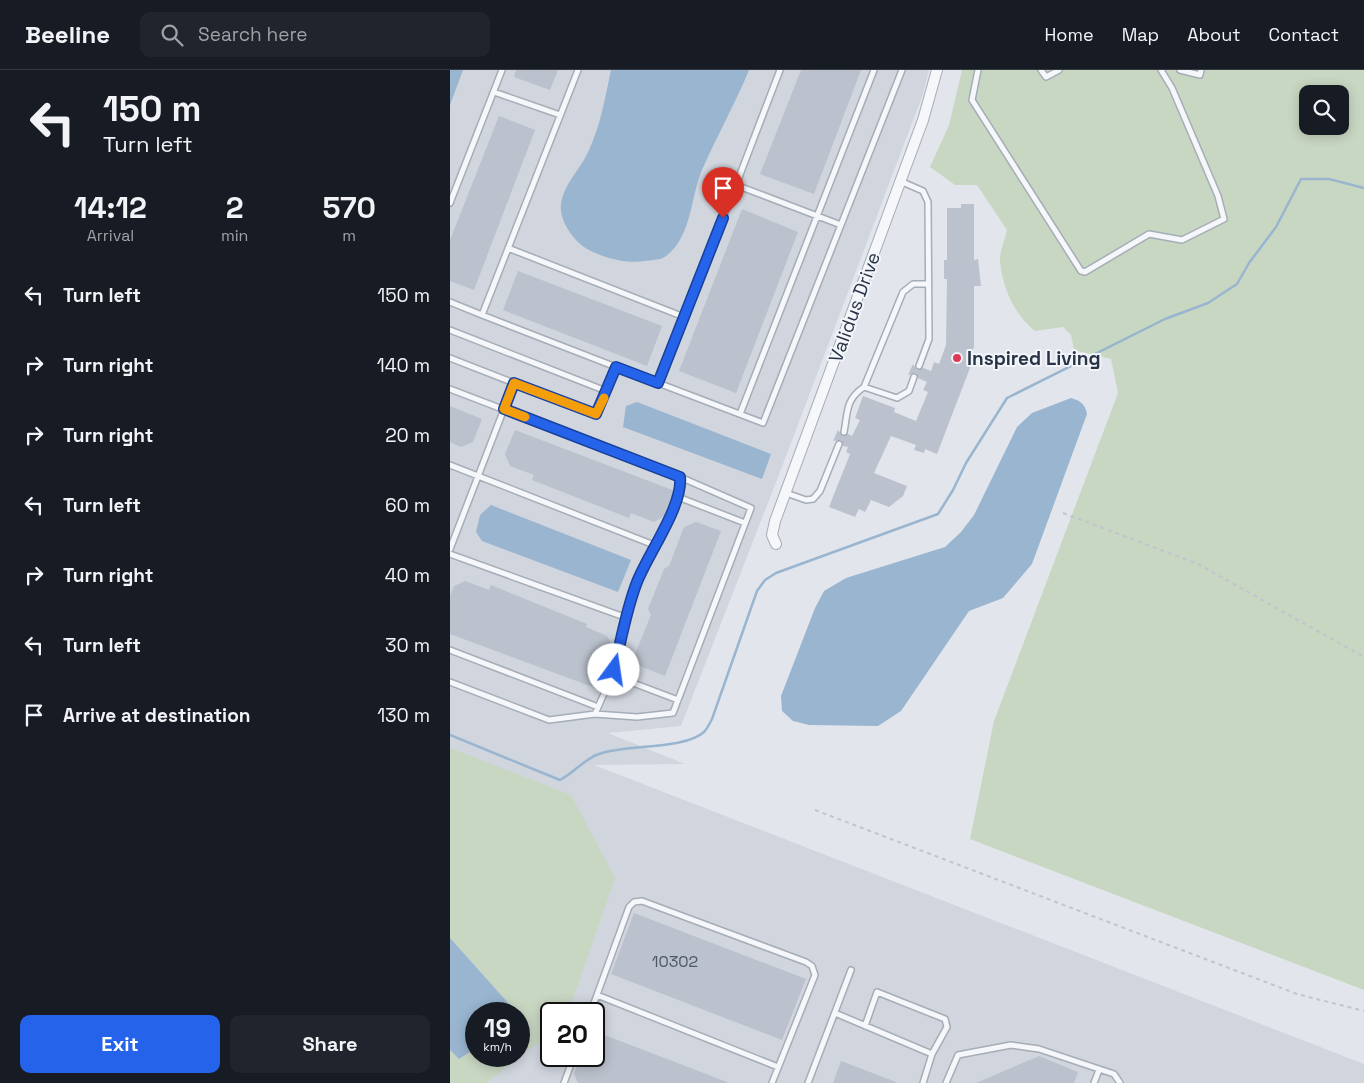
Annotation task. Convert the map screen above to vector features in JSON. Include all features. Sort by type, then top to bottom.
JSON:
[{"type":"street","name":"Validus Drive","points":[[776,544],[772,535],[773,528],[931,96],[937,70]]},
{"type":"lane","points":[[450,203],[502,70]]},
{"type":"lane","points":[[482,315],[578,70]]},
{"type":"lane","points":[[658,383],[780,70]]},
{"type":"lane","points":[[740,414],[874,70]]},
{"type":"lane","points":[[450,302],[764,423],[902,70]]},
{"type":"lane","points":[[978,70],[972,100],[1081,271],[1085,272],[1149,234],[1182,240],[1224,219],[1218,196],[1172,88],[1161,70]]},
{"type":"lane","points":[[1041,70],[1046,77],[1059,70]]},
{"type":"lane","points":[[1180,70],[1200,75],[1201,70]]},
{"type":"lane","points":[[494,92],[560,115]]},
{"type":"lane","points":[[900,181],[919,189],[926,197],[929,339],[919,366]]},
{"type":"lane","points":[[736,185],[841,224]]},
{"type":"lane","points":[[508,248],[684,317]]},
{"type":"lane","points":[[844,432],[849,403],[854,394],[864,387],[903,292],[913,284],[928,284]]},
{"type":"lane","points":[[450,330],[606,391]]},
{"type":"lane","points":[[450,358],[596,414],[616,367]]},
{"type":"lane","points":[[864,387],[897,398],[909,391],[914,377]]},
{"type":"lane","points":[[450,549],[514,383]]},
{"type":"lane","points":[[450,389],[680,477],[751,508],[673,713],[638,717],[595,714],[549,720],[450,682]]},
{"type":"lane","points":[[785,493],[806,500],[813,499],[820,491],[839,444]]},
{"type":"lane","points":[[450,465],[654,545]]},
{"type":"lane","points":[[595,714],[612,675],[637,582],[678,497],[681,488],[680,477]]},
{"type":"lane","points":[[678,497],[745,523]]},
{"type":"lane","points":[[450,554],[626,618]]},
{"type":"lane","points":[[450,650],[598,707]]},
{"type":"lane","points":[[612,675],[678,700]]},
{"type":"lane","points":[[594,1002],[629,907],[634,902],[642,901],[806,962],[812,966],[815,975],[772,1083]]},
{"type":"lane","points":[[808,1083],[851,970]]},
{"type":"lane","points":[[865,1026],[877,992],[945,1019],[947,1027],[932,1054],[922,1083]]},
{"type":"lane","points":[[596,995],[778,1067]]},
{"type":"lane","points":[[835,1013],[932,1054]]},
{"type":"lane","points":[[946,1083],[958,1055],[1011,1046],[1039,1049],[1114,1074],[1120,1083]]},
{"type":"lane","points":[[564,1083],[570,1067]]},
{"type":"lane","points":[[1094,1083],[1099,1070]]},
{"type":"path","points":[[1063,513],[1198,564],[1364,657]]},
{"type":"path","points":[[815,810],[1298,994],[1364,1011]]},
{"type":"shaded area","points":[[450,70],[929,70],[923,94],[780,472],[681,726],[608,733],[685,764],[594,765],[1364,1064],[1364,1083],[450,1083]]},
{"type":"green space","points":[[962,70],[1364,70],[1364,990],[970,839],[994,721],[1118,393],[1111,359],[1074,350],[1071,335],[1063,327],[1035,331],[1021,317],[1007,291],[1000,262],[1001,250],[1007,230],[977,185],[955,185],[930,167],[949,125]]},
{"type":"green space","points":[[450,748],[571,795],[615,878],[573,999],[571,1002],[540,1002],[540,1041],[530,1049],[530,1002],[508,1002],[450,938]]},
{"type":"green space","points":[[450,1050],[459,1059],[465,1055],[465,1067],[506,1067],[486,1083],[450,1083]]},
{"type":"water","points":[[450,70],[463,70],[450,105]]},
{"type":"water","points":[[611,70],[749,70],[702,170],[689,218],[680,241],[673,250],[661,259],[630,262],[616,260],[595,253],[578,242],[562,217],[561,204],[563,196],[586,157],[597,130]]},
{"type":"water","points":[[1071,398],[1082,403],[1087,414],[1032,564],[1003,598],[969,611],[901,711],[878,726],[809,725],[793,721],[782,711],[781,696],[815,608],[824,591],[846,578],[945,547],[961,532],[974,515],[1017,427],[1032,413]]},
{"type":"water","points":[[637,402],[771,454],[762,479],[623,427],[626,406]]},
{"type":"water","points":[[491,505],[631,560],[618,592],[482,541],[476,532],[480,515]]},
{"type":"water","points":[[450,938],[507,1002],[465,1002],[465,1055],[459,1059],[450,1050]]},
{"type":"building","points":[[516,70],[558,70],[550,90],[514,77]]},
{"type":"building","points":[[801,70],[861,70],[814,194],[760,174]]},
{"type":"building","points":[[499,116],[535,130],[474,290],[450,281],[450,240]]},
{"type":"building","name":"Inspired Living","points":[[961,204],[974,204],[974,260],[978,259],[981,286],[974,286],[974,347],[971,353],[975,355],[937,454],[925,449],[924,453],[914,450],[916,445],[891,436],[874,473],[907,486],[903,496],[889,507],[871,500],[865,512],[859,509],[855,517],[829,507],[850,454],[846,452],[848,447],[843,446],[841,440],[833,441],[838,430],[843,436],[848,434],[852,436],[860,420],[855,418],[863,396],[895,408],[894,412],[916,421],[928,392],[923,390],[927,382],[918,378],[916,373],[908,375],[913,364],[917,370],[923,368],[931,371],[934,362],[939,364],[946,345],[947,279],[944,279],[944,260],[947,260],[947,208],[961,208]]},
{"type":"building","points":[[742,209],[798,232],[736,393],[679,371]]},
{"type":"building","points":[[518,271],[662,326],[647,366],[503,310]]},
{"type":"building","points":[[450,406],[482,419],[473,442],[461,447],[450,442]]},
{"type":"building","points":[[515,430],[675,491],[665,516],[654,522],[631,513],[629,518],[532,480],[534,475],[510,466],[505,454]]},
{"type":"building","points":[[696,522],[721,531],[665,676],[640,666],[635,654],[651,615],[648,609],[664,569],[669,566],[684,527]]},
{"type":"building","points":[[465,581],[489,590],[491,585],[587,624],[586,627],[607,636],[614,647],[598,689],[450,634],[450,596],[454,586]]},
{"type":"building","points":[[634,913],[806,979],[782,1040],[611,974]]},
{"type":"building","points":[[605,1035],[727,1083],[578,1083],[574,1074],[577,1067],[605,1067]]},
{"type":"building","points":[[1039,1056],[1078,1072],[1074,1083],[976,1083]]},
{"type":"building","points":[[841,1061],[896,1082],[896,1083],[833,1083]]},
{"type":"waterway","points":[[450,735],[560,780],[599,754],[683,742],[695,738],[704,732],[712,719],[757,591],[765,580],[776,573],[938,514],[953,490],[966,463],[1007,398],[1165,319],[1208,303],[1237,284],[1249,263],[1276,227],[1301,179],[1329,179],[1364,188]]},
{"type":"slow traffic","points":[[525,417],[504,409],[514,383],[596,414],[604,398]]},
{"type":"place","name":"Inspired Living","points":[[957,358]]},
{"type":"route","points":[[614,670],[626,618],[637,582],[656,541],[673,511],[681,488],[680,477],[504,409],[514,383],[596,414],[616,367],[658,383],[723,218]]}]
